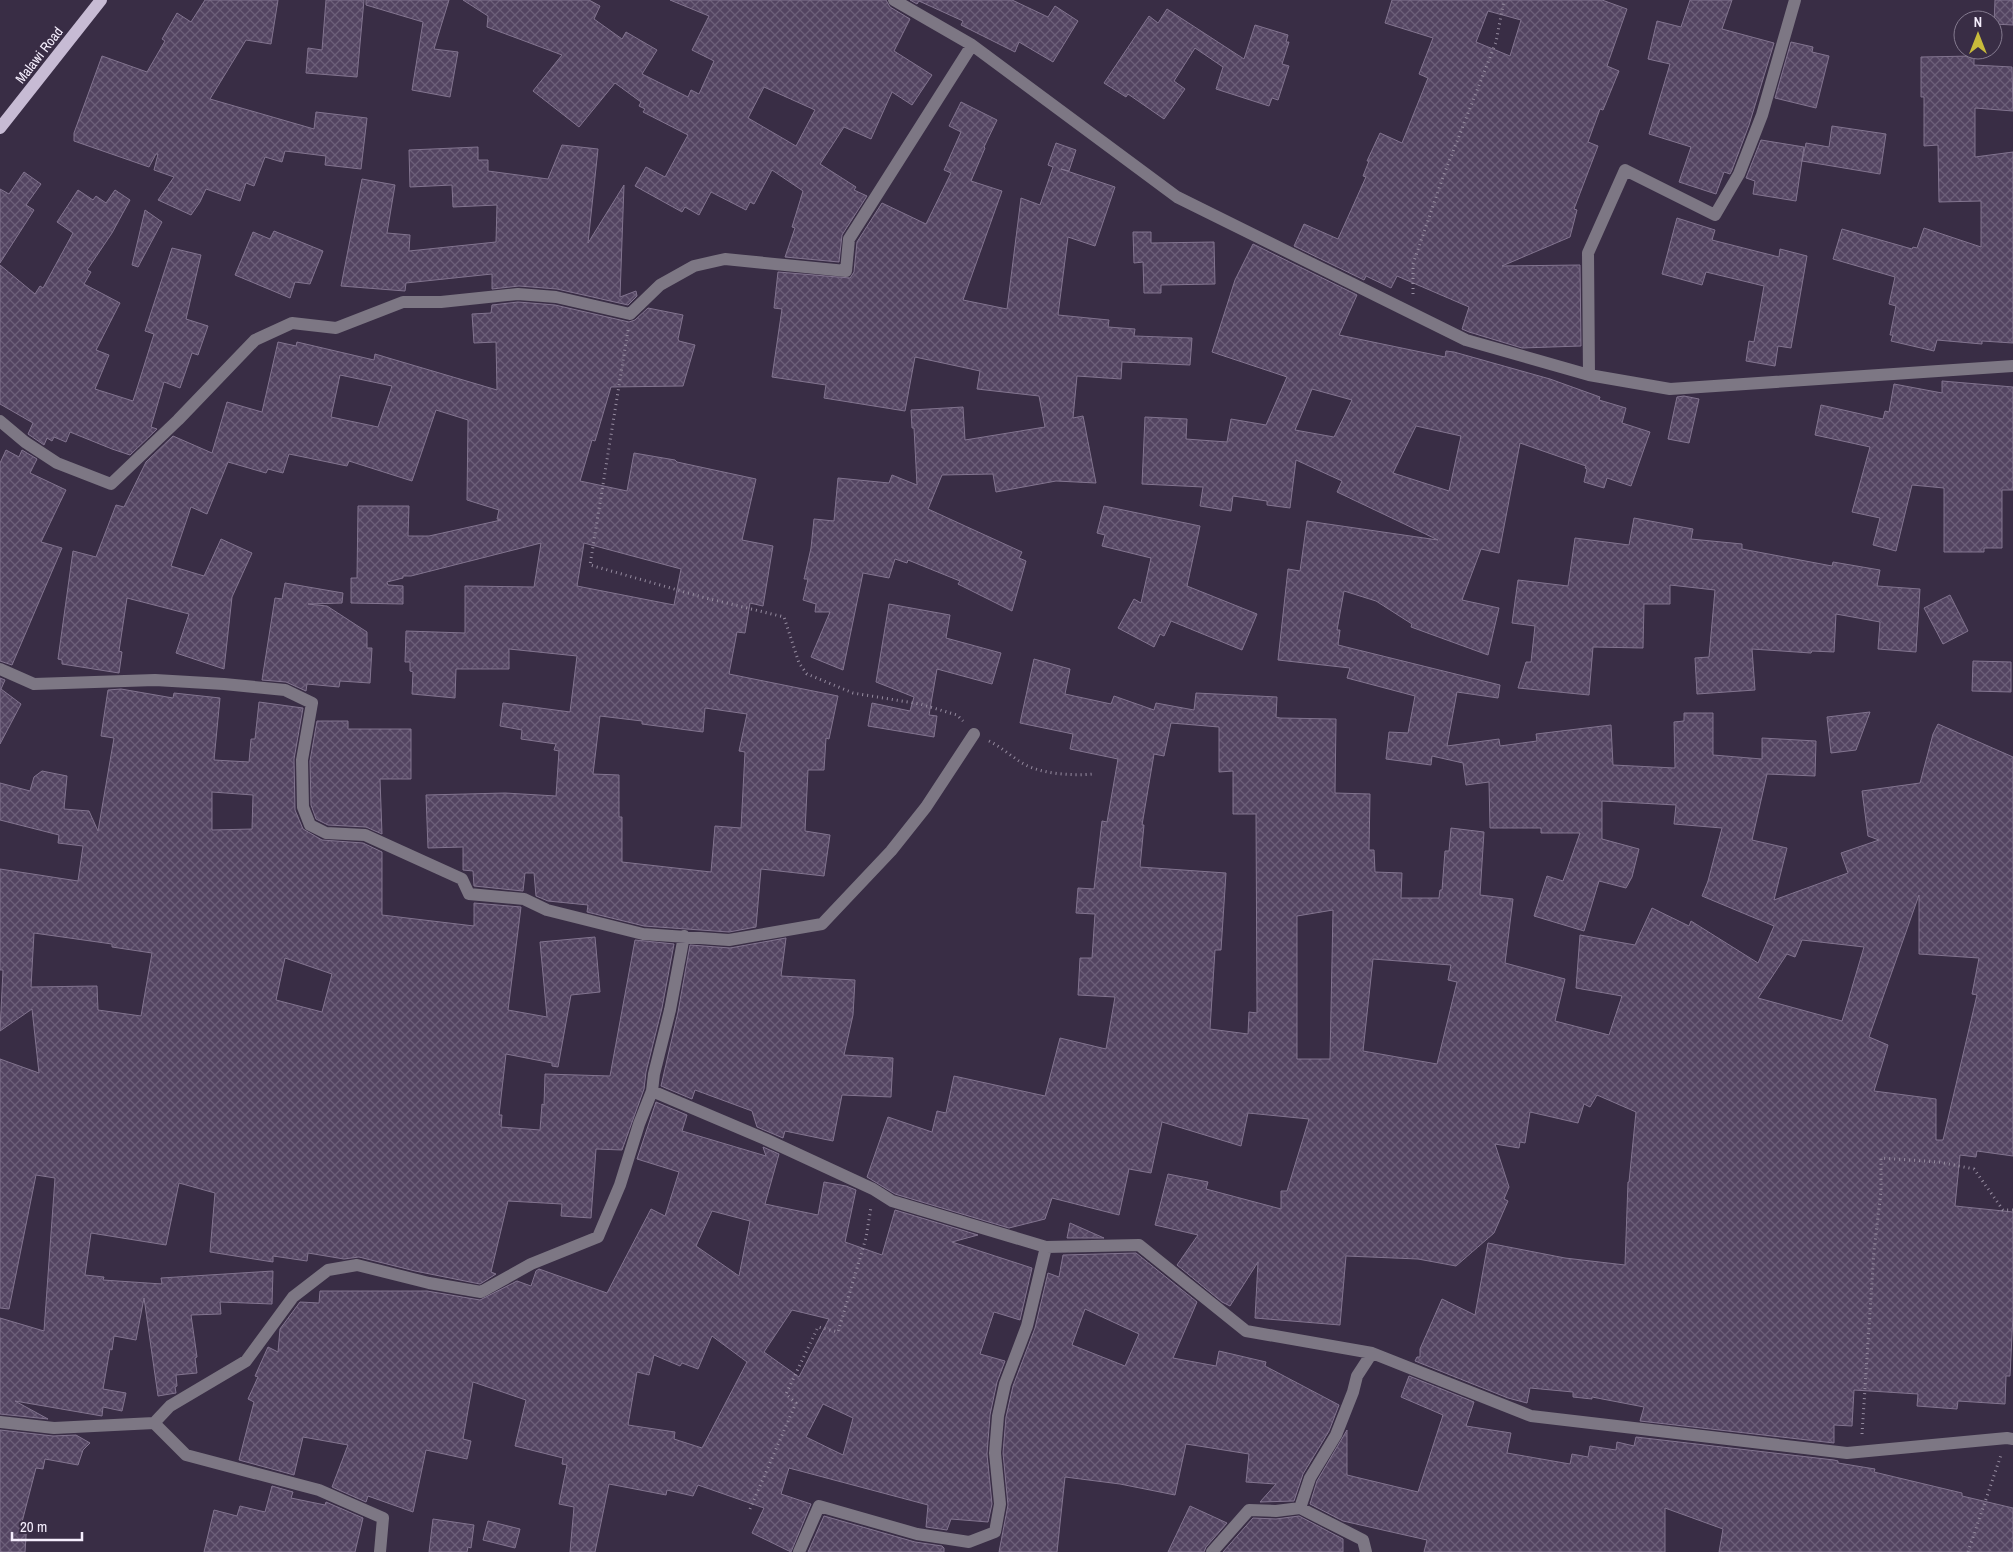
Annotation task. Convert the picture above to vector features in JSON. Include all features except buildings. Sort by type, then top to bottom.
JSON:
[{"type":"main road","name":"Malawi Road","points":[[0,128],[101,0]]},
{"type":"street","points":[[894,0],[972,45],[1177,197],[1466,340],[1589,375],[1670,388],[2013,366]]},
{"type":"street","points":[[1589,375],[1588,253],[1625,170],[1716,215],[1739,174],[1762,115],[1795,0]]},
{"type":"street","points":[[0,421],[25,442],[57,463],[111,484],[178,420],[256,340],[292,322],[336,328],[403,302],[441,302],[518,294],[556,297],[630,314],[660,285],[694,266],[725,259],[846,271],[849,239],[972,45]]},
{"type":"street","points":[[0,669],[34,684],[155,680],[285,690],[312,702],[302,760],[303,807],[310,825],[326,833],[365,835],[462,879],[469,894],[524,899],[548,910],[643,934],[729,940],[822,924],[891,852],[926,807],[974,734]]},
{"type":"street","points":[[0,1422],[54,1428],[154,1423],[170,1406],[246,1361],[293,1297],[328,1270],[357,1265],[481,1292],[530,1264],[598,1237],[620,1185],[639,1124],[652,1091],[684,936]]},
{"type":"street","points":[[652,1091],[765,1139],[873,1189],[892,1201],[1046,1247],[1139,1244],[1246,1331],[1372,1353],[1531,1416],[1847,1453],[2010,1439]]},
{"type":"street","points":[[799,1552],[819,1506],[917,1534],[969,1542],[995,1532],[1000,1504],[995,1453],[998,1416],[1005,1384],[1026,1326],[1046,1247]]},
{"type":"street","points":[[1300,1508],[1310,1478],[1336,1435],[1353,1392],[1357,1376],[1372,1353]]},
{"type":"street","points":[[154,1423],[186,1455],[319,1490],[383,1518],[380,1552]]},
{"type":"street","points":[[1212,1552],[1249,1510],[1276,1511],[1300,1508],[1363,1540],[1366,1552]]},
{"type":"path","points":[[1415,314],[1413,296],[1414,264],[1443,177],[1496,42],[1504,0]]},
{"type":"path","points":[[630,314],[590,565],[702,597],[784,616],[799,663],[807,674],[853,693],[920,704],[957,715],[974,734],[1000,747],[1024,764],[1054,773],[1093,774]]},
{"type":"path","points":[[1860,1453],[1874,1251],[1881,1191],[1881,1158],[1940,1162],[1974,1169],[2003,1210],[2013,1210]]},
{"type":"path","points":[[750,1509],[796,1404],[786,1394],[801,1360],[818,1328],[838,1332],[866,1238],[873,1189]]},
{"type":"path","points":[[1968,1552],[2010,1439]]}]
